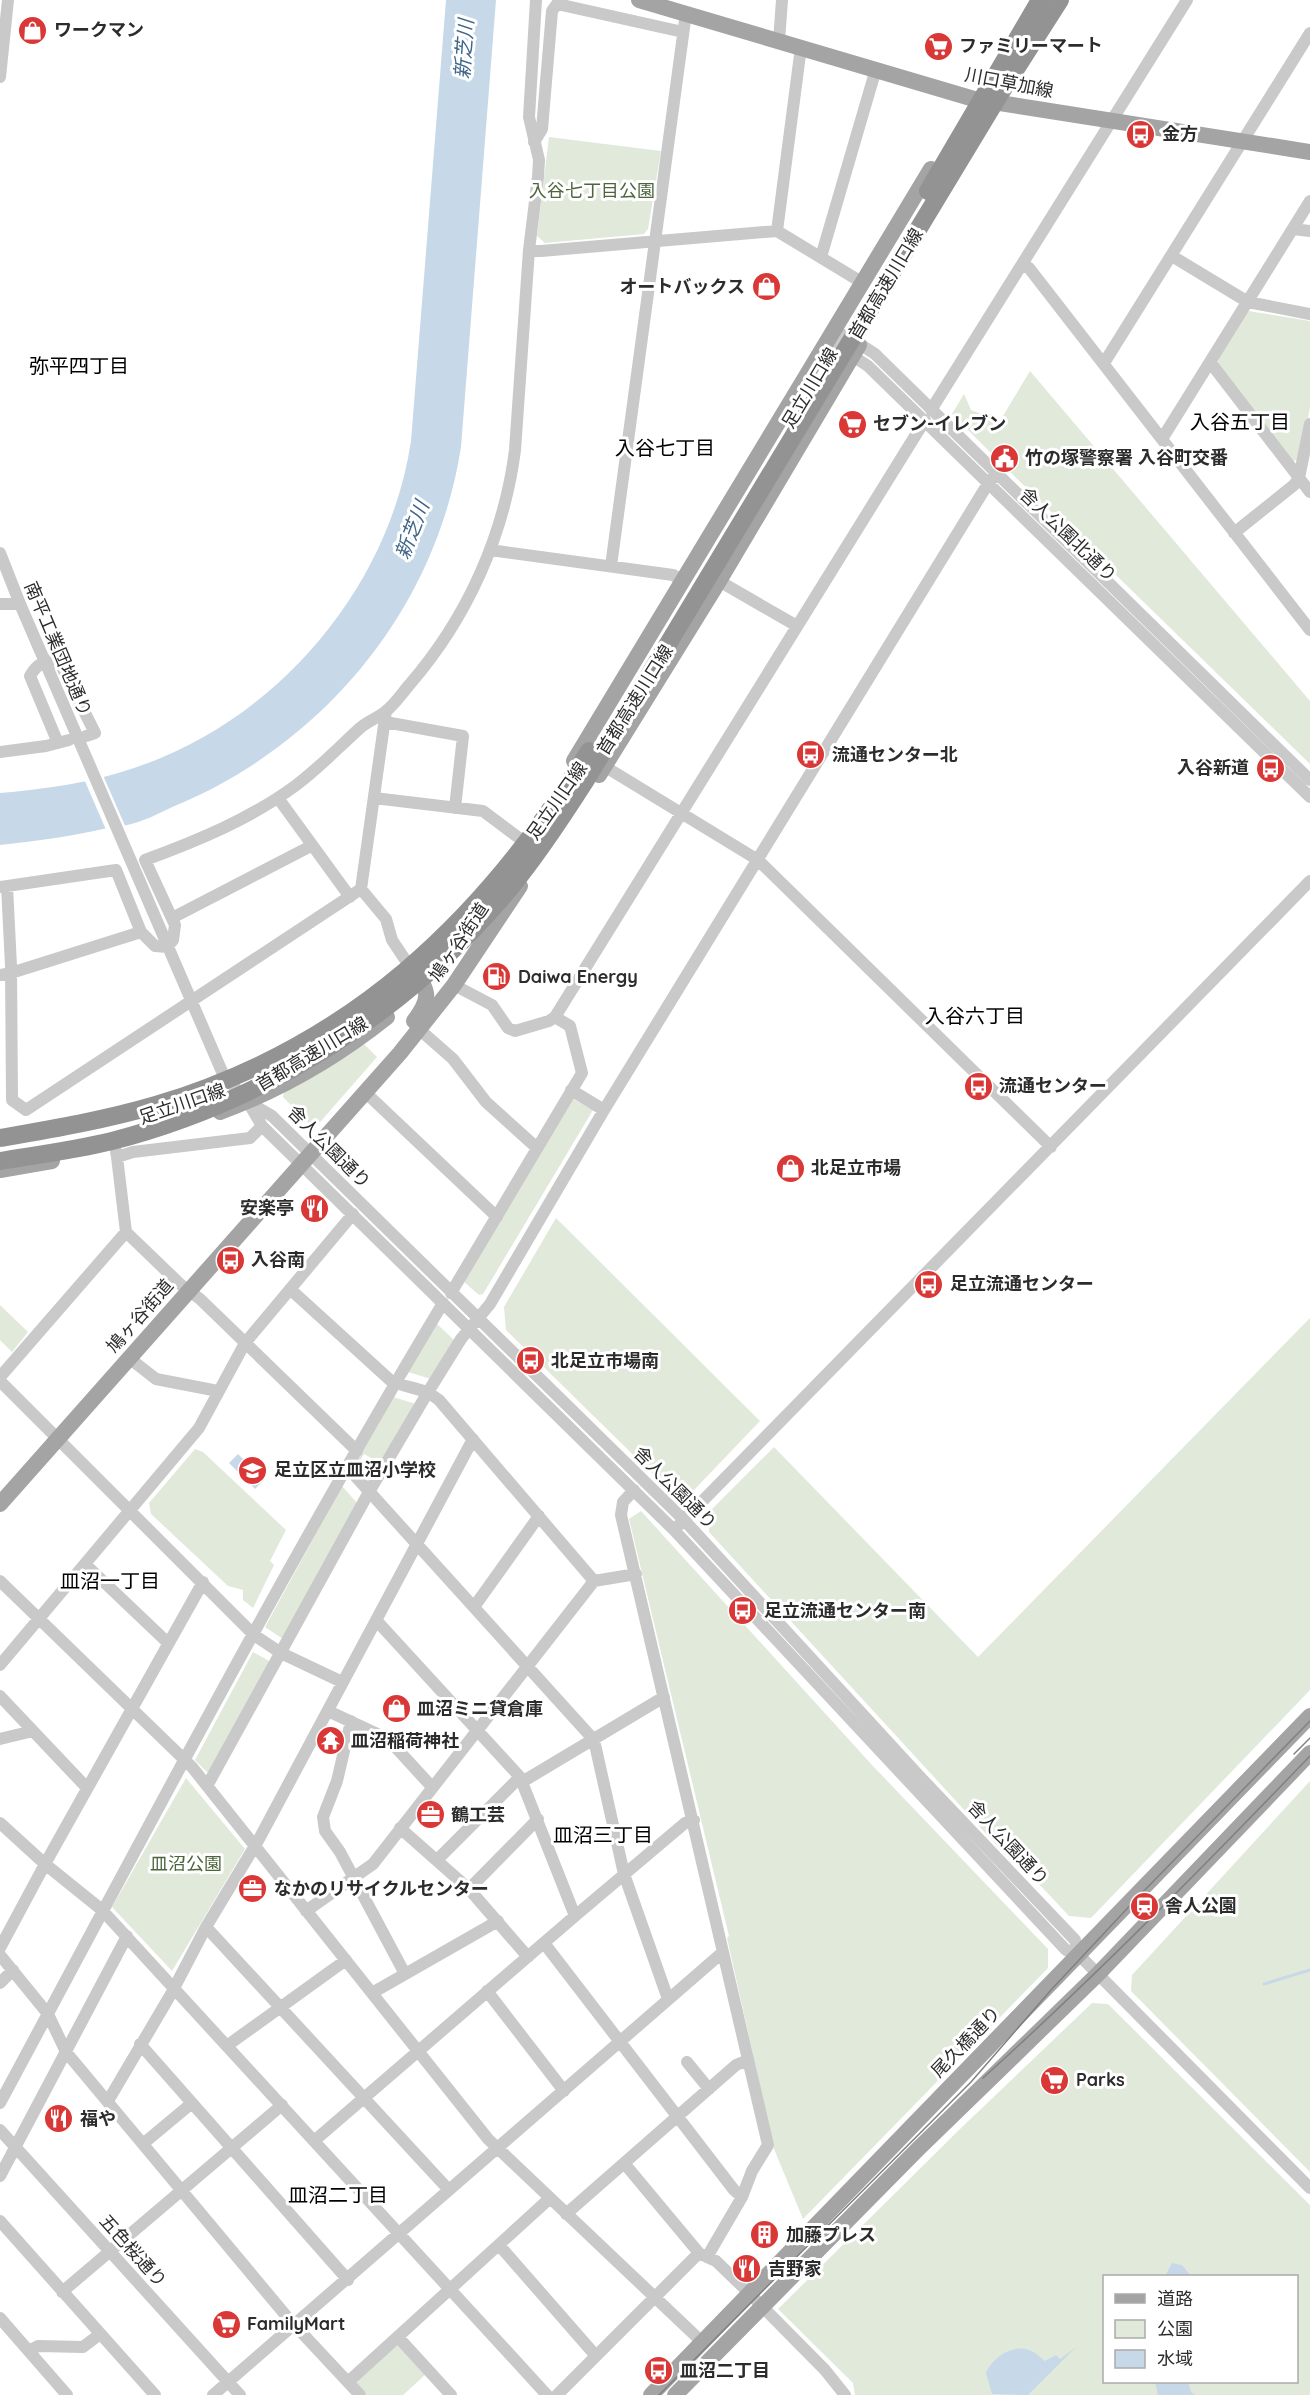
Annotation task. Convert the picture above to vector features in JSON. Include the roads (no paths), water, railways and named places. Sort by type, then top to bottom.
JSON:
[{"type":"highway","name":"首都高速川口線","points":[[0,1138],[156,1105],[260,1065],[325,1031],[370,1001],[415,964],[464,917],[498,879],[573,777],[692,586],[1040,0]]},
{"type":"highway","name":"首都高速川口線","points":[[0,1161],[111,1141],[152,1129],[254,1090],[332,1046],[377,1015],[425,976],[466,936],[510,887],[546,841],[584,783],[998,97],[1060,0]]},
{"type":"main road","name":"川口草加線","points":[[639,0],[974,99],[1310,152]]},
{"type":"main road","name":"足立川口線","points":[[0,1129],[42,1123],[144,1101],[223,1074],[263,1057],[320,1025],[363,996],[406,961],[486,881],[580,752],[1032,0]]},
{"type":"main road","name":"足立川口線","points":[[0,1170],[116,1152],[248,1102],[286,1083],[333,1055],[384,1019],[424,985],[497,912],[520,886],[604,766],[719,581],[1003,103],[1067,0]]},
{"type":"main road","name":"鳩ヶ谷街道","points":[[0,1504],[420,1030],[454,985],[520,886]]},
{"type":"main road","name":"鳩ヶ谷街道","points":[[306,1159],[424,1008],[428,995],[424,985],[406,961]]},
{"type":"main road","name":"尾久橋通り","points":[[651,2395],[1310,1716]]},
{"type":"main road","points":[[675,2395],[918,2149],[1098,1974],[1310,1753]]},
{"type":"street","points":[[0,77],[8,0]]},
{"type":"street","points":[[455,808],[463,736],[386,717],[369,720],[330,757],[278,798],[220,830],[145,860],[175,925],[173,940],[167,946],[155,946],[141,932],[116,870],[4,886],[5,1060],[12,1100],[26,1110],[361,889],[386,717],[446,637],[477,581],[498,526],[512,469],[529,250],[539,160],[529,117],[536,0]]},
{"type":"street","points":[[779,40],[782,0]]},
{"type":"street","points":[[454,985],[492,1005],[508,1028],[515,1032],[555,1017],[1186,0]]},
{"type":"street","points":[[534,142],[542,129],[552,10],[557,4],[683,32]]},
{"type":"street","points":[[611,566],[686,13]]},
{"type":"street","points":[[1104,363],[1310,33]]},
{"type":"street","points":[[777,231],[801,47]]},
{"type":"street","points":[[821,257],[876,69]]},
{"type":"street","points":[[1162,439],[1310,201]]},
{"type":"street","points":[[1293,229],[1310,231]]},
{"type":"street","points":[[529,250],[542,251],[777,231],[863,283]]},
{"type":"street","points":[[1172,256],[1248,302],[1310,314]]},
{"type":"street","points":[[1023,264],[1029,268],[1104,363],[1310,630]]},
{"type":"street","name":"舎人公園北通り","points":[[832,335],[839,347],[856,349],[868,366],[928,415],[1310,780]]},
{"type":"street","points":[[1210,362],[1310,492]]},
{"type":"street","points":[[1234,533],[1294,485],[1299,478],[1310,424]]},
{"type":"street","points":[[207,1786],[369,1492],[428,1392],[461,1339],[474,1325],[993,478]]},
{"type":"street","name":"舎人公園北通り","points":[[993,478],[1310,797]]},
{"type":"street","points":[[490,550],[673,575],[683,581]]},
{"type":"street","name":"南平工業団地通り","points":[[0,553],[44,662],[167,946]]},
{"type":"street","points":[[719,581],[797,626]]},
{"type":"street","points":[[0,604],[20,604]]},
{"type":"street","points":[[0,752],[63,742],[30,676],[37,665],[52,660],[61,665],[90,734]]},
{"type":"street","points":[[580,752],[758,860],[1051,1147]]},
{"type":"street","points":[[278,798],[350,897]]},
{"type":"street","points":[[374,798],[483,811],[519,838]]},
{"type":"street","points":[[172,918],[311,846]]},
{"type":"street","points":[[679,1525],[1310,881]]},
{"type":"street","points":[[361,889],[386,919],[392,940],[406,961]]},
{"type":"street","points":[[5,974],[141,932]]},
{"type":"street","points":[[167,946],[223,1074],[248,1102]]},
{"type":"street","points":[[0,2103],[102,1910],[346,1467],[582,1073],[570,1026],[555,1017]]},
{"type":"street","points":[[420,1030],[453,1059],[486,1102],[537,1148]]},
{"type":"street","points":[[572,1090],[604,1110]]},
{"type":"street","points":[[366,1093],[497,1217]]},
{"type":"street","name":"舎人公園通り","points":[[248,1102],[262,1126],[306,1159],[679,1525],[1066,1950],[1078,1954],[1310,2188]]},
{"type":"street","name":"舎人公園通り","points":[[248,1102],[272,1116],[353,1214],[447,1298]]},
{"type":"street","points":[[262,1126],[250,1138],[134,1152],[116,1152],[126,1232],[188,1291],[200,1299],[357,1451]]},
{"type":"street","points":[[0,1665],[199,1428],[245,1343],[353,1214]]},
{"type":"street","points":[[126,1232],[0,1379],[129,1512],[203,1582],[254,1635],[281,1653],[342,1682]]},
{"type":"street","points":[[290,1289],[396,1383],[428,1392],[439,1400],[594,1581]]},
{"type":"street","name":"舎人公園通り","points":[[474,1325],[634,1490],[679,1525]]},
{"type":"street","points":[[129,1358],[156,1379],[218,1391]]},
{"type":"street","points":[[108,2101],[328,1711],[473,1439]]},
{"type":"street","points":[[346,1467],[594,1740],[624,1874],[668,1999]]},
{"type":"street","points":[[557,2395],[654,2297],[703,2255],[742,2197],[752,2171],[768,2145],[620,1508],[634,1490]]},
{"type":"street","points":[[474,1606],[539,1516]]},
{"type":"street","points":[[85,1564],[167,1642]]},
{"type":"street","points":[[306,1911],[373,1864],[594,1581],[636,1574]]},
{"type":"street","points":[[0,1581],[132,1708],[207,1786],[488,2139],[702,2342]]},
{"type":"street","points":[[0,1948],[167,1642],[203,1582]]},
{"type":"street","points":[[376,1620],[521,1779],[575,1916]]},
{"type":"street","points":[[0,1696],[87,1788]]},
{"type":"street","points":[[437,1860],[521,1779],[594,1740],[664,1697]]},
{"type":"street","points":[[328,1711],[388,1739],[432,1787]]},
{"type":"street","points":[[351,1721],[337,1781],[323,1817],[325,1832],[340,1851],[405,1974]]},
{"type":"street","points":[[0,1739],[33,1731]]},
{"type":"street","points":[[469,1889],[538,1819]]},
{"type":"street","points":[[314,2141],[624,1874],[685,1823],[694,1820]]},
{"type":"street","points":[[0,1823],[45,1864],[102,1910],[127,1936],[547,2395]]},
{"type":"street","points":[[400,1828],[469,1889],[528,1957]]},
{"type":"street","points":[[372,1993],[498,1921]]},
{"type":"street","points":[[206,1927],[448,2189]]},
{"type":"street","points":[[0,2176],[127,1936]]},
{"type":"street","points":[[544,1943],[734,2190],[742,2197]]},
{"type":"street","points":[[213,2395],[723,1952]]},
{"type":"street","points":[[0,1955],[48,2014],[66,2052],[295,2325],[360,2395]]},
{"type":"street","points":[[228,2045],[346,1960]]},
{"type":"street","points":[[0,1983],[13,1970]]},
{"type":"street","points":[[487,1991],[564,2091]]},
{"type":"street","points":[[140,2044],[348,2280]]},
{"type":"street","points":[[566,2214],[736,2064],[748,2060]]},
{"type":"street","points":[[687,2062],[710,2089]]},
{"type":"street","points":[[144,2143],[192,2103]]},
{"type":"street","points":[[63,2292],[282,2105]]},
{"type":"street","name":"五色桜通り","points":[[0,2130],[240,2395]]},
{"type":"street","points":[[624,2163],[703,2255],[716,2261],[750,2294],[825,2370],[845,2395]]},
{"type":"street","points":[[348,2382],[549,2199]]},
{"type":"street","points":[[0,2221],[155,2395]]},
{"type":"street","points":[[499,2245],[596,2356]]},
{"type":"street","points":[[0,2318],[67,2395]]},
{"type":"street","points":[[29,2351],[38,2346],[82,2347],[100,2334]]},
{"type":"street","points":[[398,2337],[451,2395]]},
{"type":"water","name":"新芝川","points":[[446,0],[496,0],[461,447],[448,506],[427,562],[399,614],[366,663],[326,706],[281,745],[231,778],[135,823],[65,837],[0,845],[0,793],[67,785],[134,768],[186,747],[234,718],[278,683],[318,642],[351,597],[378,548],[399,496],[411,441]]},
{"type":"water","points":[[238,1454],[264,1480],[255,1489],[229,1463]]},
{"type":"water","points":[[1172,2263],[1182,2265],[1190,2275],[1166,2275]]},
{"type":"water","points":[[1076,2347],[1028,2395],[992,2394],[986,2373],[993,2362],[1003,2354],[1016,2349],[1029,2350],[1045,2361],[1056,2355],[1060,2359]]},
{"type":"water","points":[[1155,2383],[1188,2383],[1191,2392],[1195,2395],[1158,2395]]},
{"type":"waterway","points":[[1264,1984],[1310,1970]]},
{"type":"tram line","points":[[659,2395],[971,2082],[1051,1990],[1137,1898],[1310,1721]]},
{"type":"tram line","points":[[1294,1754],[1310,1738]]},
{"type":"tram line","points":[[983,2078],[1150,1920],[1310,1756]]},
{"type":"place","name":"ワークマン","points":[[33,30]]},
{"type":"place","name":"ファミリーマート","points":[[938,46]]},
{"type":"place","name":"金方","points":[[1141,134]]},
{"type":"place","name":"オートバックス","points":[[766,287]]},
{"type":"place","name":"セブン-イレブン","points":[[852,424]]},
{"type":"place","name":"竹の塚警察署 入谷町交番","points":[[1004,458]]},
{"type":"place","name":"流通センター北","points":[[811,755]]},
{"type":"place","name":"入谷新道","points":[[1270,768]]},
{"type":"place","name":"Daiwa Energy","points":[[497,977]]},
{"type":"place","name":"流通センター","points":[[978,1086]]},
{"type":"place","name":"北足立市場","points":[[790,1168]]},
{"type":"place","name":"安楽亭","points":[[315,1208]]},
{"type":"place","name":"入谷南","points":[[230,1260]]},
{"type":"place","name":"足立流通センター","points":[[929,1284]]},
{"type":"place","name":"北足立市場南","points":[[530,1361]]},
{"type":"place","name":"足立区立皿沼小学校","points":[[253,1470]]},
{"type":"place","name":"足立流通センター南","points":[[743,1611]]},
{"type":"place","name":"皿沼ミニ貸倉庫","points":[[396,1709]]},
{"type":"place","name":"皿沼稲荷神社","points":[[330,1741]]},
{"type":"place","name":"鶴工芸","points":[[430,1815]]},
{"type":"place","name":"なかのリサイクルセンター","points":[[253,1889]]},
{"type":"place","name":"舎人公園","points":[[1144,1906]]},
{"type":"place","name":"Parks","points":[[1055,2080]]},
{"type":"place","name":"福や","points":[[59,2119]]},
{"type":"place","name":"加藤プレス","points":[[765,2235]]},
{"type":"place","name":"吉野家","points":[[747,2269]]},
{"type":"place","name":"FamilyMart","points":[[226,2324]]},
{"type":"place","name":"皿沼二丁目","points":[[659,2371]]},
{"type":"district","name":"弥平四丁目","points":[[79,366]]},
{"type":"district","name":"入谷五丁目","points":[[1240,422]]},
{"type":"district","name":"入谷七丁目","points":[[665,448]]},
{"type":"district","name":"入谷六丁目","points":[[975,1016]]},
{"type":"district","name":"皿沼一丁目","points":[[110,1581]]},
{"type":"district","name":"皿沼三丁目","points":[[603,1835]]},
{"type":"district","name":"皿沼二丁目","points":[[338,2195]]},
{"type":"park label","name":"入谷七丁目公園","points":[[592,191]]},
{"type":"park label","name":"皿沼公園","points":[[186,1864]]}]
